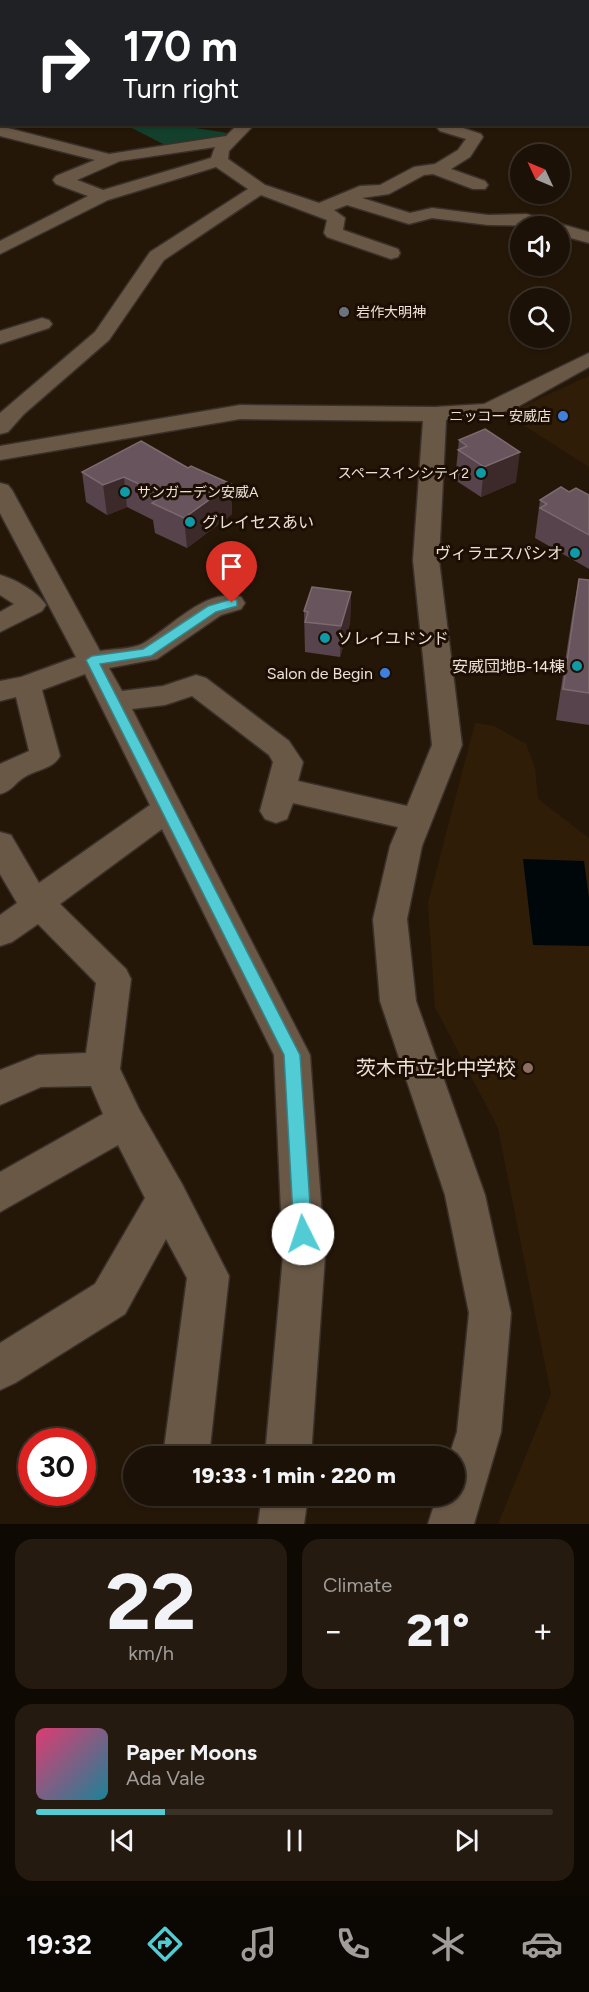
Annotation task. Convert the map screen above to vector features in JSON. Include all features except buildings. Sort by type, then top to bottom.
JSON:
[{"type":"street","points":[[219,161],[221,150],[245,126]]},
{"type":"street","points":[[437,170],[461,157],[472,146],[475,137],[444,126]]},
{"type":"street","points":[[0,131],[110,159]]},
{"type":"street","points":[[102,196],[62,180],[110,159],[229,140]]},
{"type":"street","points":[[0,248],[102,196],[219,161],[259,189],[320,209],[336,218],[333,233],[391,253]]},
{"type":"street","points":[[320,209],[366,190],[383,189],[420,171],[437,170],[479,185]]},
{"type":"street","points":[[0,427],[15,409],[102,336],[157,256],[259,189]]},
{"type":"street","points":[[347,199],[409,219],[432,213],[488,220],[510,219]]},
{"type":"street","points":[[570,232],[589,238]]},
{"type":"street","points":[[0,338],[42,324]]},
{"type":"street","points":[[0,453],[240,412],[435,414],[487,410],[511,401],[589,359]]},
{"type":"street","points":[[0,391],[15,409]]},
{"type":"street","points":[[435,414],[426,560],[447,745],[406,846],[390,919],[398,1001],[465,1195],[490,1313],[478,1432],[451,1524]]},
{"type":"street","points":[[0,490],[114,702],[292,1055],[304,1256],[289,1446]]},
{"type":"street","points":[[0,583],[33,605],[0,623]]},
{"type":"street","points":[[0,783],[12,770],[45,756],[14,688],[92,660],[147,653],[212,609],[232,603]]},
{"type":"street","points":[[114,702],[165,694],[196,685],[279,748],[288,762],[279,800],[417,820]]},
{"type":"street","points":[[0,932],[168,808]]},
{"type":"street","points":[[0,844],[24,889],[114,979],[102,1069],[125,1121],[168,1197],[208,1276],[187,1446]]},
{"type":"street","points":[[0,1088],[38,1071],[102,1069]]},
{"type":"street","points":[[0,1192],[125,1121]]},
{"type":"street","points":[[0,1368],[110,1299],[168,1197]]},
{"type":"shaded area","points":[[589,376],[589,467],[506,414]]},
{"type":"shaded area","name":"茨木市立北中学校","points":[[475,723],[494,726],[526,744],[535,768],[538,799],[589,838],[589,1524],[498,1524],[551,1394],[498,1128],[435,1007],[428,903]]},
{"type":"shaded area","points":[[523,859],[584,861],[589,898],[589,946],[533,945]]},
{"type":"green space","points":[[128,126],[182,126],[228,133],[223,137],[167,146]]},
{"type":"place","name":"岩作大明神","points":[[344,312]]},
{"type":"place","name":"ニッコー 安威店","points":[[563,416]]},
{"type":"place","name":"スペースインシティ2","points":[[481,473]]},
{"type":"place","name":"サンガーデン安威A","points":[[125,492]]},
{"type":"place","name":"グレイセスあい","points":[[190,522]]},
{"type":"place","name":"ヴィラエスパシオ","points":[[575,553]]},
{"type":"place","name":"ソレイユドンド","points":[[325,638]]},
{"type":"place","name":"安威団地B-14棟","points":[[577,666]]},
{"type":"place","name":"Salon de Begin","points":[[385,673]]},
{"type":"place","name":"茨木市立北中学校","points":[[528,1068]]},
{"type":"route","points":[[232,603],[212,609],[147,653],[92,660],[292,1055],[303,1234]]}]
